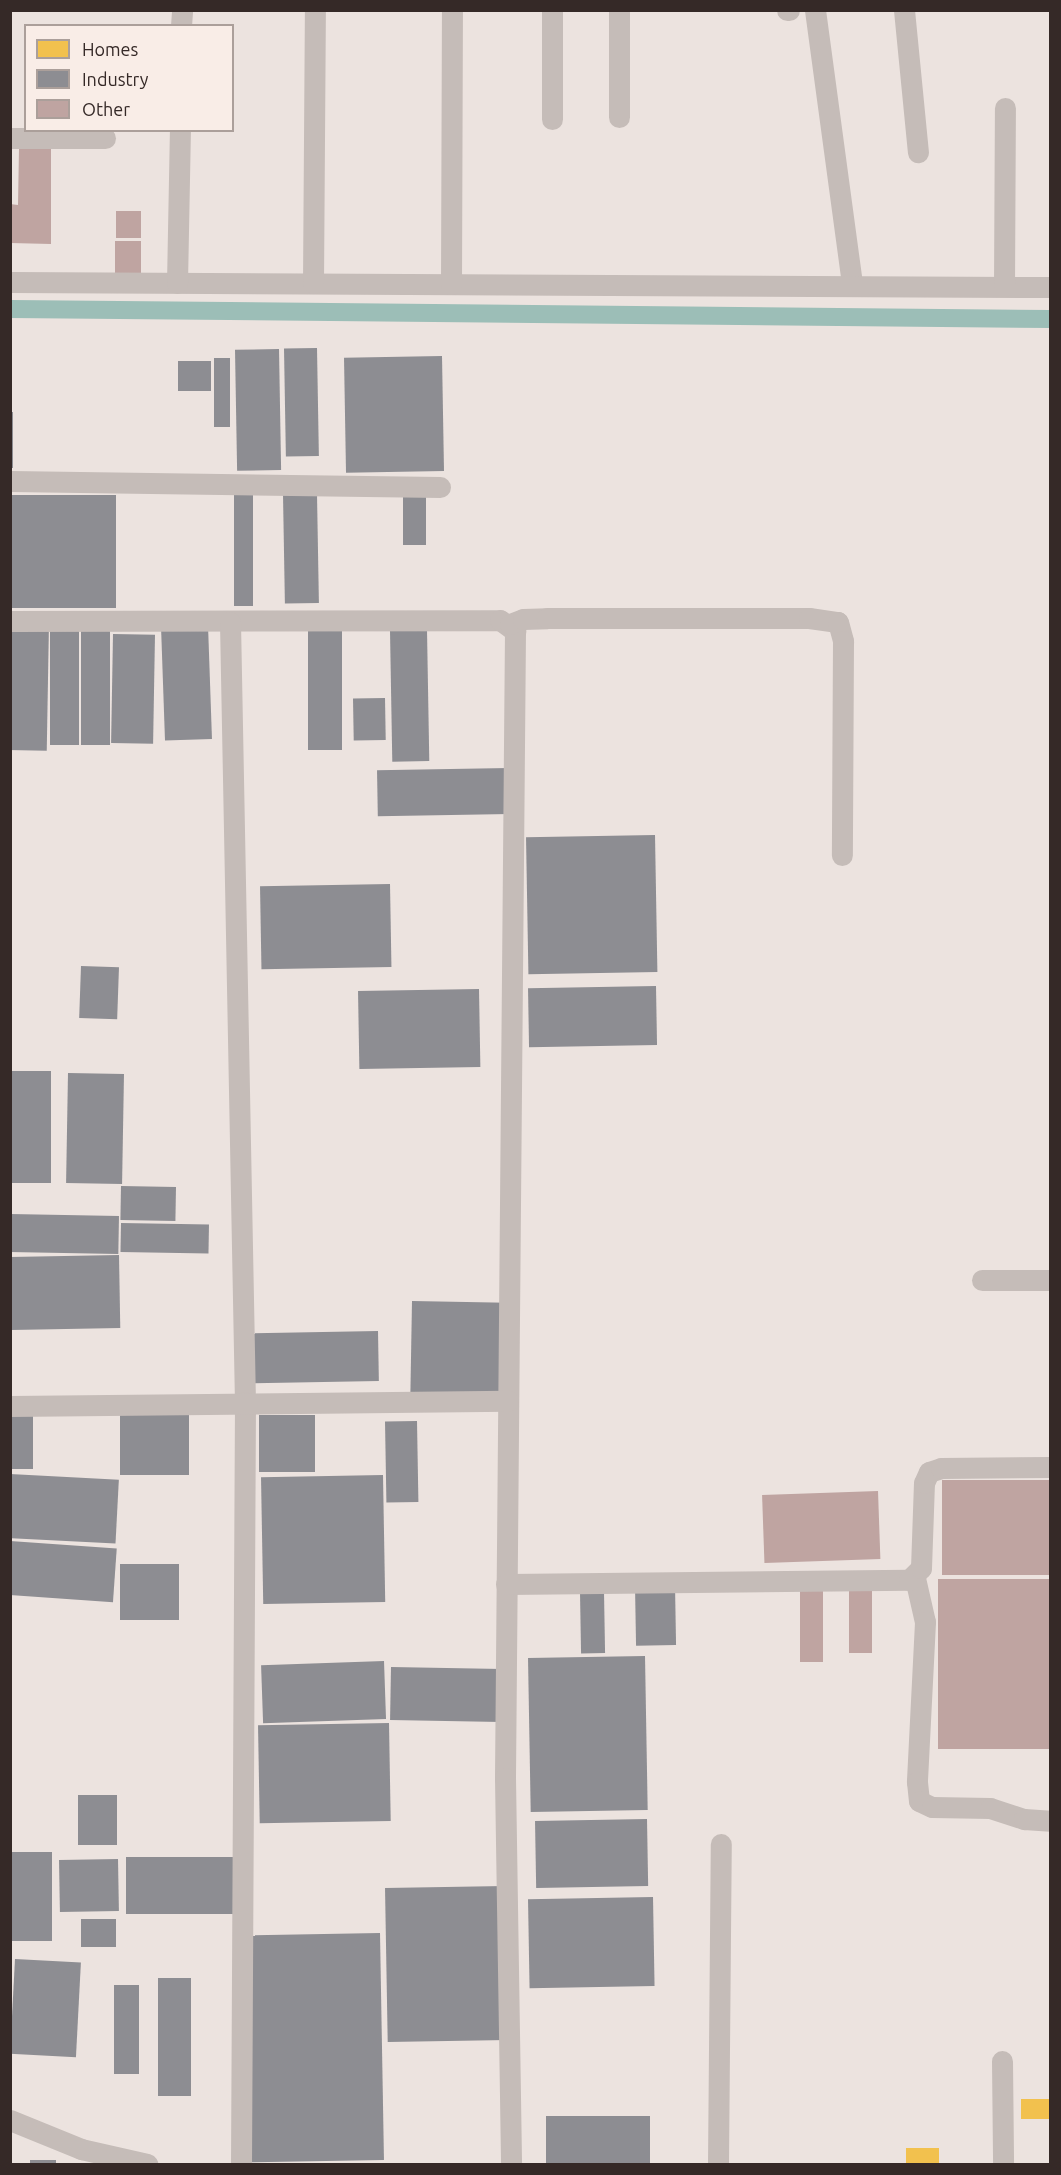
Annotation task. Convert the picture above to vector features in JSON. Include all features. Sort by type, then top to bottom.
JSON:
[{"type":"street","points":[[313,283],[315,10]]},
{"type":"street","points":[[451,284],[452,10]]},
{"type":"street","points":[[552,10],[552,119]]},
{"type":"street","points":[[619,10],[620,117]]},
{"type":"street","points":[[815,10],[852,285]]},
{"type":"street","points":[[904,10],[918,152]]},
{"type":"street","points":[[1004,286],[1005,108]]},
{"type":"street","points":[[177,283],[180,132]]},
{"type":"street","points":[[10,138],[105,138]]},
{"type":"street","points":[[10,282],[1050,287]]},
{"type":"street","points":[[10,481],[440,487]]},
{"type":"street","points":[[10,621],[500,620],[510,624],[523,619],[547,618],[809,618],[838,622],[843,641],[842,855]]},
{"type":"street","points":[[230,621],[245,1402],[242,2164]]},
{"type":"street","points":[[510,624],[517,639],[506,1584],[511,2164]]},
{"type":"street","points":[[982,1280],[1050,1280]]},
{"type":"street","points":[[10,1406],[508,1401]]},
{"type":"street","points":[[1050,1467],[941,1468],[929,1472],[924,1484],[921,1568],[915,1578],[925,1622],[916,1782],[920,1801],[932,1808],[990,1808],[1023,1819],[1050,1821]]},
{"type":"street","points":[[506,1584],[915,1578]]},
{"type":"street","points":[[718,2164],[721,1844]]},
{"type":"street","points":[[1002,2061],[1003,2164]]},
{"type":"street","points":[[10,2120],[98,2159],[147,2164]]},
{"type":"building: Homes","points":[[1021,2099],[1050,2099],[1050,2119],[1021,2119]]},
{"type":"building: Homes","points":[[906,2148],[939,2148],[939,2164],[906,2164]]},
{"type":"building: Industry","points":[[317,348],[319,456],[286,457],[284,349]]},
{"type":"building: Industry","points":[[279,349],[281,470],[237,471],[235,350]]},
{"type":"building: Industry","points":[[442,356],[444,471],[346,473],[344,358]]},
{"type":"building: Industry","points":[[214,358],[230,358],[230,427],[214,427]]},
{"type":"building: Industry","points":[[178,361],[211,361],[211,391],[178,391]]},
{"type":"building: Industry","points":[[10,412],[13,412],[13,468],[10,468]]},
{"type":"building: Industry","points":[[234,490],[253,490],[253,606],[234,606]]},
{"type":"building: Industry","points":[[403,493],[426,493],[426,545],[403,545]]},
{"type":"building: Industry","points":[[317,494],[319,603],[285,604],[283,495]]},
{"type":"building: Industry","points":[[10,495],[116,495],[116,608],[10,608]]},
{"type":"building: Industry","points":[[10,621],[49,622],[47,751],[10,750]]},
{"type":"building: Industry","points":[[208,625],[212,739],[165,741],[161,627]]},
{"type":"building: Industry","points":[[50,627],[79,627],[79,745],[50,745]]},
{"type":"building: Industry","points":[[308,628],[342,628],[342,750],[308,750]]},
{"type":"building: Industry","points":[[81,629],[110,629],[110,745],[81,745]]},
{"type":"building: Industry","points":[[427,630],[429,761],[392,762],[390,631]]},
{"type":"building: Industry","points":[[113,634],[155,635],[153,744],[111,743]]},
{"type":"building: Industry","points":[[385,698],[386,740],[354,741],[353,699]]},
{"type":"building: Industry","points":[[509,768],[510,814],[378,816],[377,770]]},
{"type":"building: Industry","points":[[655,835],[657,972],[528,974],[526,837]]},
{"type":"building: Industry","points":[[390,884],[391,967],[261,969],[260,886]]},
{"type":"building: Industry","points":[[81,966],[119,967],[117,1019],[79,1018]]},
{"type":"building: Industry","points":[[656,986],[657,1045],[529,1047],[528,988]]},
{"type":"building: Industry","points":[[479,989],[480,1067],[359,1069],[358,991]]},
{"type":"building: Industry","points":[[10,1071],[51,1071],[51,1183],[10,1183]]},
{"type":"building: Industry","points":[[68,1073],[124,1074],[122,1184],[66,1183]]},
{"type":"building: Industry","points":[[121,1186],[176,1187],[175,1221],[120,1220]]},
{"type":"building: Industry","points":[[10,1214],[119,1216],[118,1254],[10,1252]]},
{"type":"building: Industry","points":[[121,1223],[209,1225],[208,1254],[120,1252]]},
{"type":"building: Industry","points":[[119,1255],[120,1328],[11,1330],[10,1257]]},
{"type":"building: Industry","points":[[412,1301],[507,1303],[505,1399],[410,1397]]},
{"type":"building: Industry","points":[[378,1331],[379,1381],[254,1383],[253,1333]]},
{"type":"building: Industry","points":[[10,1410],[33,1410],[33,1469],[10,1469]]},
{"type":"building: Industry","points":[[120,1413],[189,1413],[189,1475],[120,1475]]},
{"type":"building: Industry","points":[[259,1415],[315,1415],[315,1472],[259,1472]]},
{"type":"building: Industry","points":[[417,1421],[418,1502],[386,1503],[385,1422]]},
{"type":"building: Industry","points":[[10,1474],[119,1480],[116,1544],[10,1538]]},
{"type":"building: Industry","points":[[383,1475],[385,1602],[263,1604],[261,1477]]},
{"type":"building: Industry","points":[[10,1541],[117,1548],[113,1602],[10,1595]]},
{"type":"building: Industry","points":[[120,1564],[179,1564],[179,1620],[120,1620]]},
{"type":"building: Industry","points":[[675,1585],[676,1645],[636,1646],[635,1586]]},
{"type":"building: Industry","points":[[580,1592],[604,1592],[605,1653],[581,1653]]},
{"type":"building: Industry","points":[[645,1656],[648,1810],[531,1812],[528,1658]]},
{"type":"building: Industry","points":[[384,1661],[386,1719],[263,1723],[261,1665]]},
{"type":"building: Industry","points":[[391,1667],[502,1669],[501,1722],[390,1720]]},
{"type":"building: Industry","points":[[389,1723],[391,1821],[260,1823],[258,1725]]},
{"type":"building: Industry","points":[[78,1795],[117,1795],[117,1845],[78,1845]]},
{"type":"building: Industry","points":[[647,1819],[648,1886],[536,1888],[535,1821]]},
{"type":"building: Industry","points":[[10,1852],[52,1852],[52,1941],[10,1941]]},
{"type":"building: Industry","points":[[126,1857],[235,1857],[235,1914],[126,1914]]},
{"type":"building: Industry","points":[[118,1859],[119,1911],[60,1912],[59,1860]]},
{"type":"building: Industry","points":[[505,1886],[508,2040],[388,2042],[385,1888]]},
{"type":"building: Industry","points":[[653,1897],[655,1986],[530,1988],[528,1899]]},
{"type":"building: Industry","points":[[81,1919],[116,1919],[116,1947],[81,1947]]},
{"type":"building: Industry","points":[[380,1933],[384,2160],[251,2162],[247,1935]]},
{"type":"building: Industry","points":[[15,1959],[81,1962],[76,2057],[10,2054]]},
{"type":"building: Industry","points":[[158,1978],[191,1978],[191,2096],[158,2096]]},
{"type":"building: Industry","points":[[114,1985],[139,1985],[139,2074],[114,2074]]},
{"type":"building: Industry","points":[[546,2116],[650,2116],[650,2164],[546,2164]]},
{"type":"building: Industry","points":[[30,2160],[56,2160],[56,2164],[30,2164]]},
{"type":"building: Other","points":[[19,148],[51,148],[51,244],[10,243],[10,204],[18,205]]},
{"type":"building: Other","points":[[116,211],[141,211],[141,238],[116,238]]},
{"type":"building: Other","points":[[115,241],[141,241],[141,275],[115,275]]},
{"type":"building: Other","points":[[942,1480],[1050,1480],[1050,1575],[942,1575]]},
{"type":"building: Other","points":[[878,1491],[880,1559],[764,1563],[762,1495]]},
{"type":"building: Other","points":[[938,1579],[1050,1579],[1050,1749],[938,1749]]},
{"type":"building: Other","points":[[849,1584],[872,1584],[872,1653],[849,1653]]},
{"type":"building: Other","points":[[800,1591],[823,1591],[823,1662],[800,1662]]},
{"type":"waterway","points":[[10,309],[1050,319]]}]
